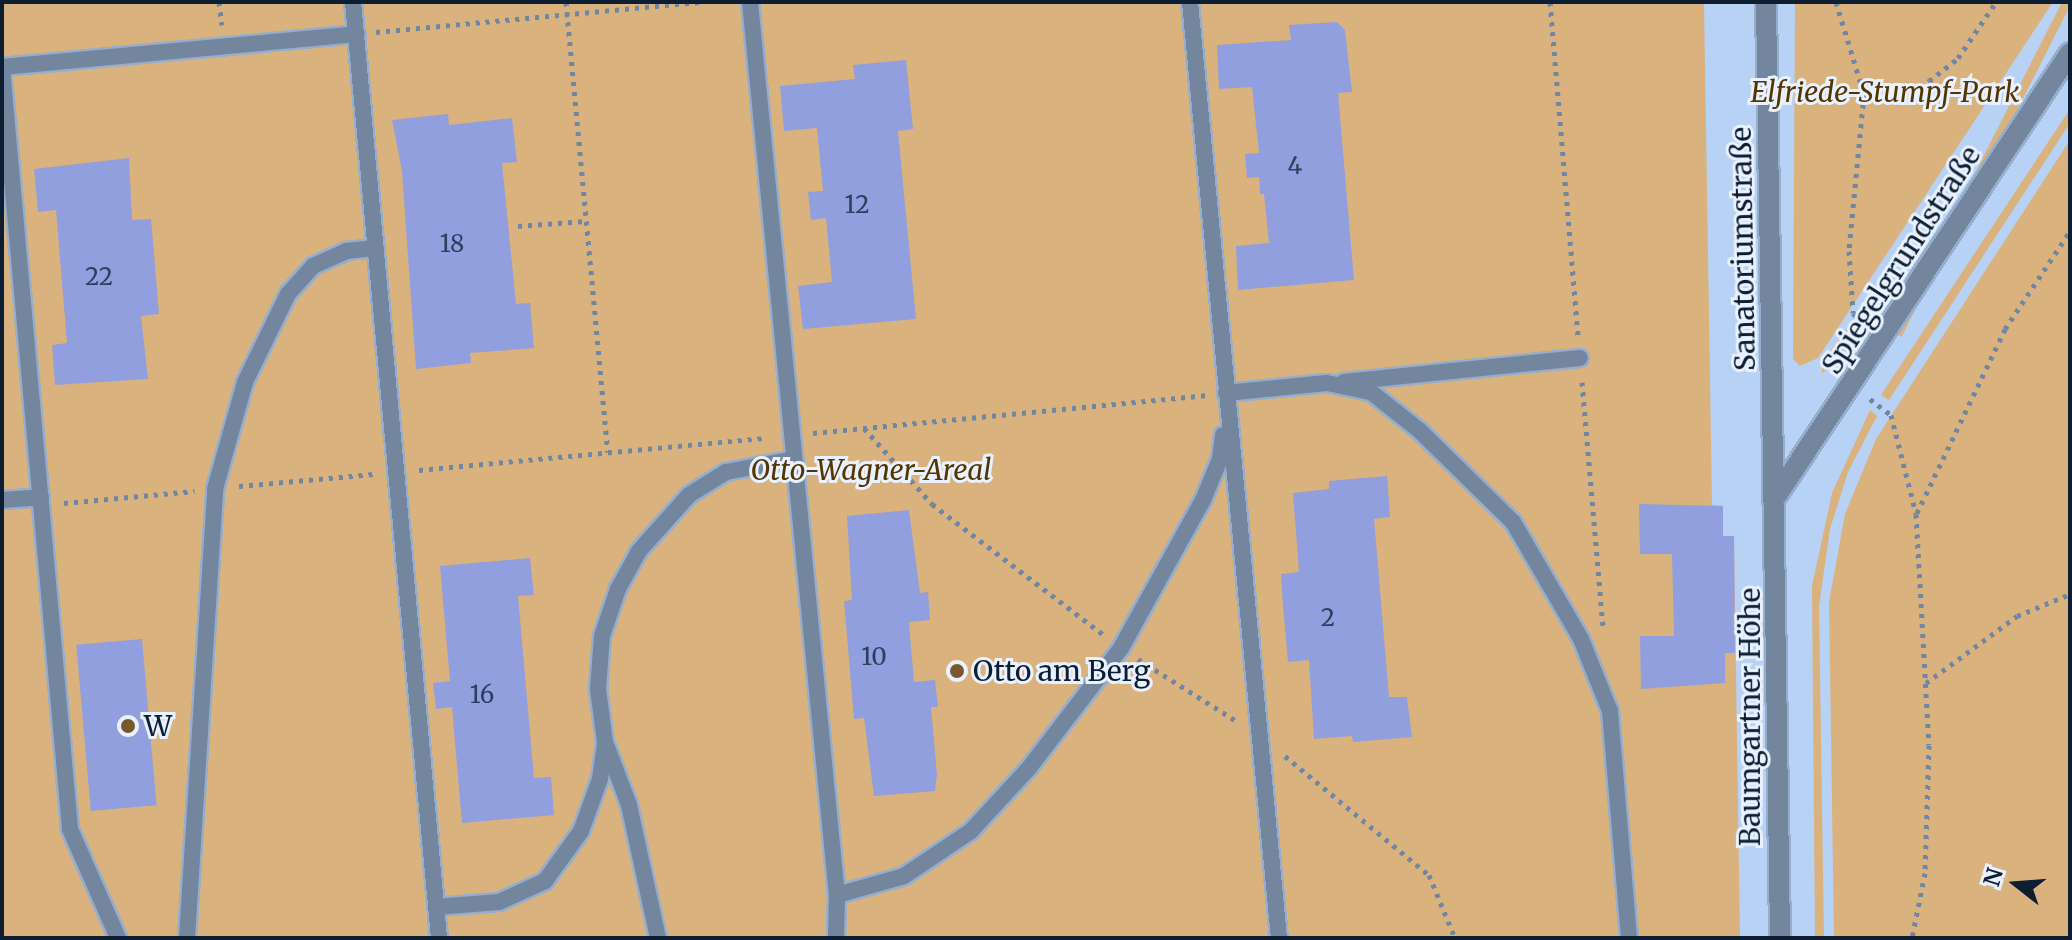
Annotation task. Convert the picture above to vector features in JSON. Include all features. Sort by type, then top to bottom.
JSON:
[{"type":"street","name":"Sanatoriumstraße","points":[[1766,2],[1777,495]]},
{"type":"street","name":"Spiegelgrundstraße","points":[[1777,495],[1883,340],[2070,53]]},
{"type":"street","name":"Baumgartner Höhe","points":[[1777,495],[1780,938]]},
{"type":"lane","points":[[353,2],[376,248],[392,472],[439,938]]},
{"type":"lane","points":[[750,2],[837,895],[836,938]]},
{"type":"lane","points":[[1190,2],[1279,938]]},
{"type":"lane","points":[[118,938],[70,829],[2,68],[356,34]]},
{"type":"lane","points":[[187,938],[215,489],[245,382],[288,294],[313,266],[346,251],[376,248]]},
{"type":"lane","points":[[1226,393],[1580,358]]},
{"type":"lane","points":[[1327,383],[1371,392],[1420,431],[1513,522],[1581,639],[1610,711],[1629,938]]},
{"type":"lane","points":[[837,895],[904,876],[971,831],[1029,768],[1121,648],[1220,459],[1226,393]]},
{"type":"lane","points":[[658,938],[629,805],[605,742],[598,689],[602,636],[618,589],[639,551],[689,495],[726,472],[794,459]]},
{"type":"lane","points":[[2,500],[41,501]]},
{"type":"lane","points":[[436,907],[499,902],[545,881],[592,806],[605,742]]},
{"type":"path","points":[[566,2],[608,452]]},
{"type":"path","points":[[356,34],[702,2]]},
{"type":"path","points":[[1836,2],[1864,94],[1849,251],[1853,313],[1883,340]]},
{"type":"path","points":[[1864,94],[1901,95],[1929,81],[1958,58],[1996,2]]},
{"type":"path","points":[[518,226],[586,221]]},
{"type":"path","points":[[1916,514],[2005,329],[2070,231]]},
{"type":"path","points":[[1851,387],[1891,415],[1916,514],[1926,683],[1925,873],[1912,938]]},
{"type":"path","points":[[41,501],[215,489],[1226,393]]},
{"type":"path","points":[[864,428],[932,504],[1121,648],[1259,736],[1429,875],[1455,938]]},
{"type":"path","points":[[1926,683],[2017,616],[2070,594]]},
{"type":"green space","name":"Otto-Wagner-Areal","points":[[2,2],[1704,2],[1712,505],[1723,506],[1723,536],[1734,536],[1740,938],[2,938]]},
{"type":"green space","name":"Elfriede-Stumpf-Park","points":[[1795,2],[2053,2],[1818,358],[1800,366],[1793,359]]},
{"type":"green space","points":[[2062,2],[2070,6],[1902,337],[1894,333]]},
{"type":"green space","points":[[2070,109],[2070,123],[1889,400],[1881,395]]},
{"type":"green space","name":"Elfriede-Stumpf-Park","points":[[2070,140],[2070,938],[1834,938],[1829,602],[1845,514],[1876,439]]},
{"type":"green space","points":[[1852,322],[1858,330],[1834,366],[1822,373],[1822,362]]},
{"type":"green space","points":[[1870,410],[1877,416],[1848,472],[1830,529],[1819,606],[1824,938],[1815,938],[1812,586],[1832,493]]},
{"type":"building","points":[[1337,22],[1345,30],[1352,92],[1338,93],[1354,280],[1238,290],[1236,246],[1269,243],[1259,177],[1247,178],[1245,154],[1259,153],[1252,87],[1219,89],[1217,45],[1291,40],[1289,25]]},
{"type":"building","points":[[906,60],[913,129],[898,131],[916,319],[803,329],[798,286],[832,282],[826,218],[811,220],[808,192],[823,191],[817,128],[784,131],[780,86],[855,79],[853,65]]},
{"type":"building","points":[[448,114],[449,125],[512,118],[517,162],[502,163],[516,304],[530,303],[534,348],[470,353],[471,363],[416,369],[402,171],[392,120]]},
{"type":"building","points":[[129,158],[132,220],[151,219],[159,314],[141,316],[148,379],[55,385],[52,345],[67,343],[56,210],[38,212],[34,169]]},
{"type":"building","points":[[1387,476],[1390,517],[1374,519],[1389,697],[1407,697],[1412,737],[1353,742],[1352,736],[1314,739],[1309,660],[1288,662],[1283,606],[1281,574],[1299,572],[1293,493],[1329,489],[1329,481]]},
{"type":"building","points":[[1639,504],[1723,506],[1723,536],[1734,536],[1735,653],[1725,653],[1725,683],[1641,689],[1640,636],[1674,636],[1672,554],[1640,554]]},
{"type":"building","points":[[909,510],[920,593],[928,592],[930,620],[909,622],[914,682],[935,680],[938,707],[931,707],[937,775],[935,791],[874,796],[864,718],[854,719],[844,601],[852,600],[847,516]]},
{"type":"building","points":[[530,558],[534,595],[518,596],[534,778],[551,777],[554,815],[462,823],[452,707],[436,709],[433,683],[450,681],[440,566]]},
{"type":"building","name":"W","points":[[142,639],[157,805],[91,811],[76,645]]},
{"type":"place","name":"Otto am Berg","points":[[957,671]]},
{"type":"place","name":"W","points":[[128,726]]}]
